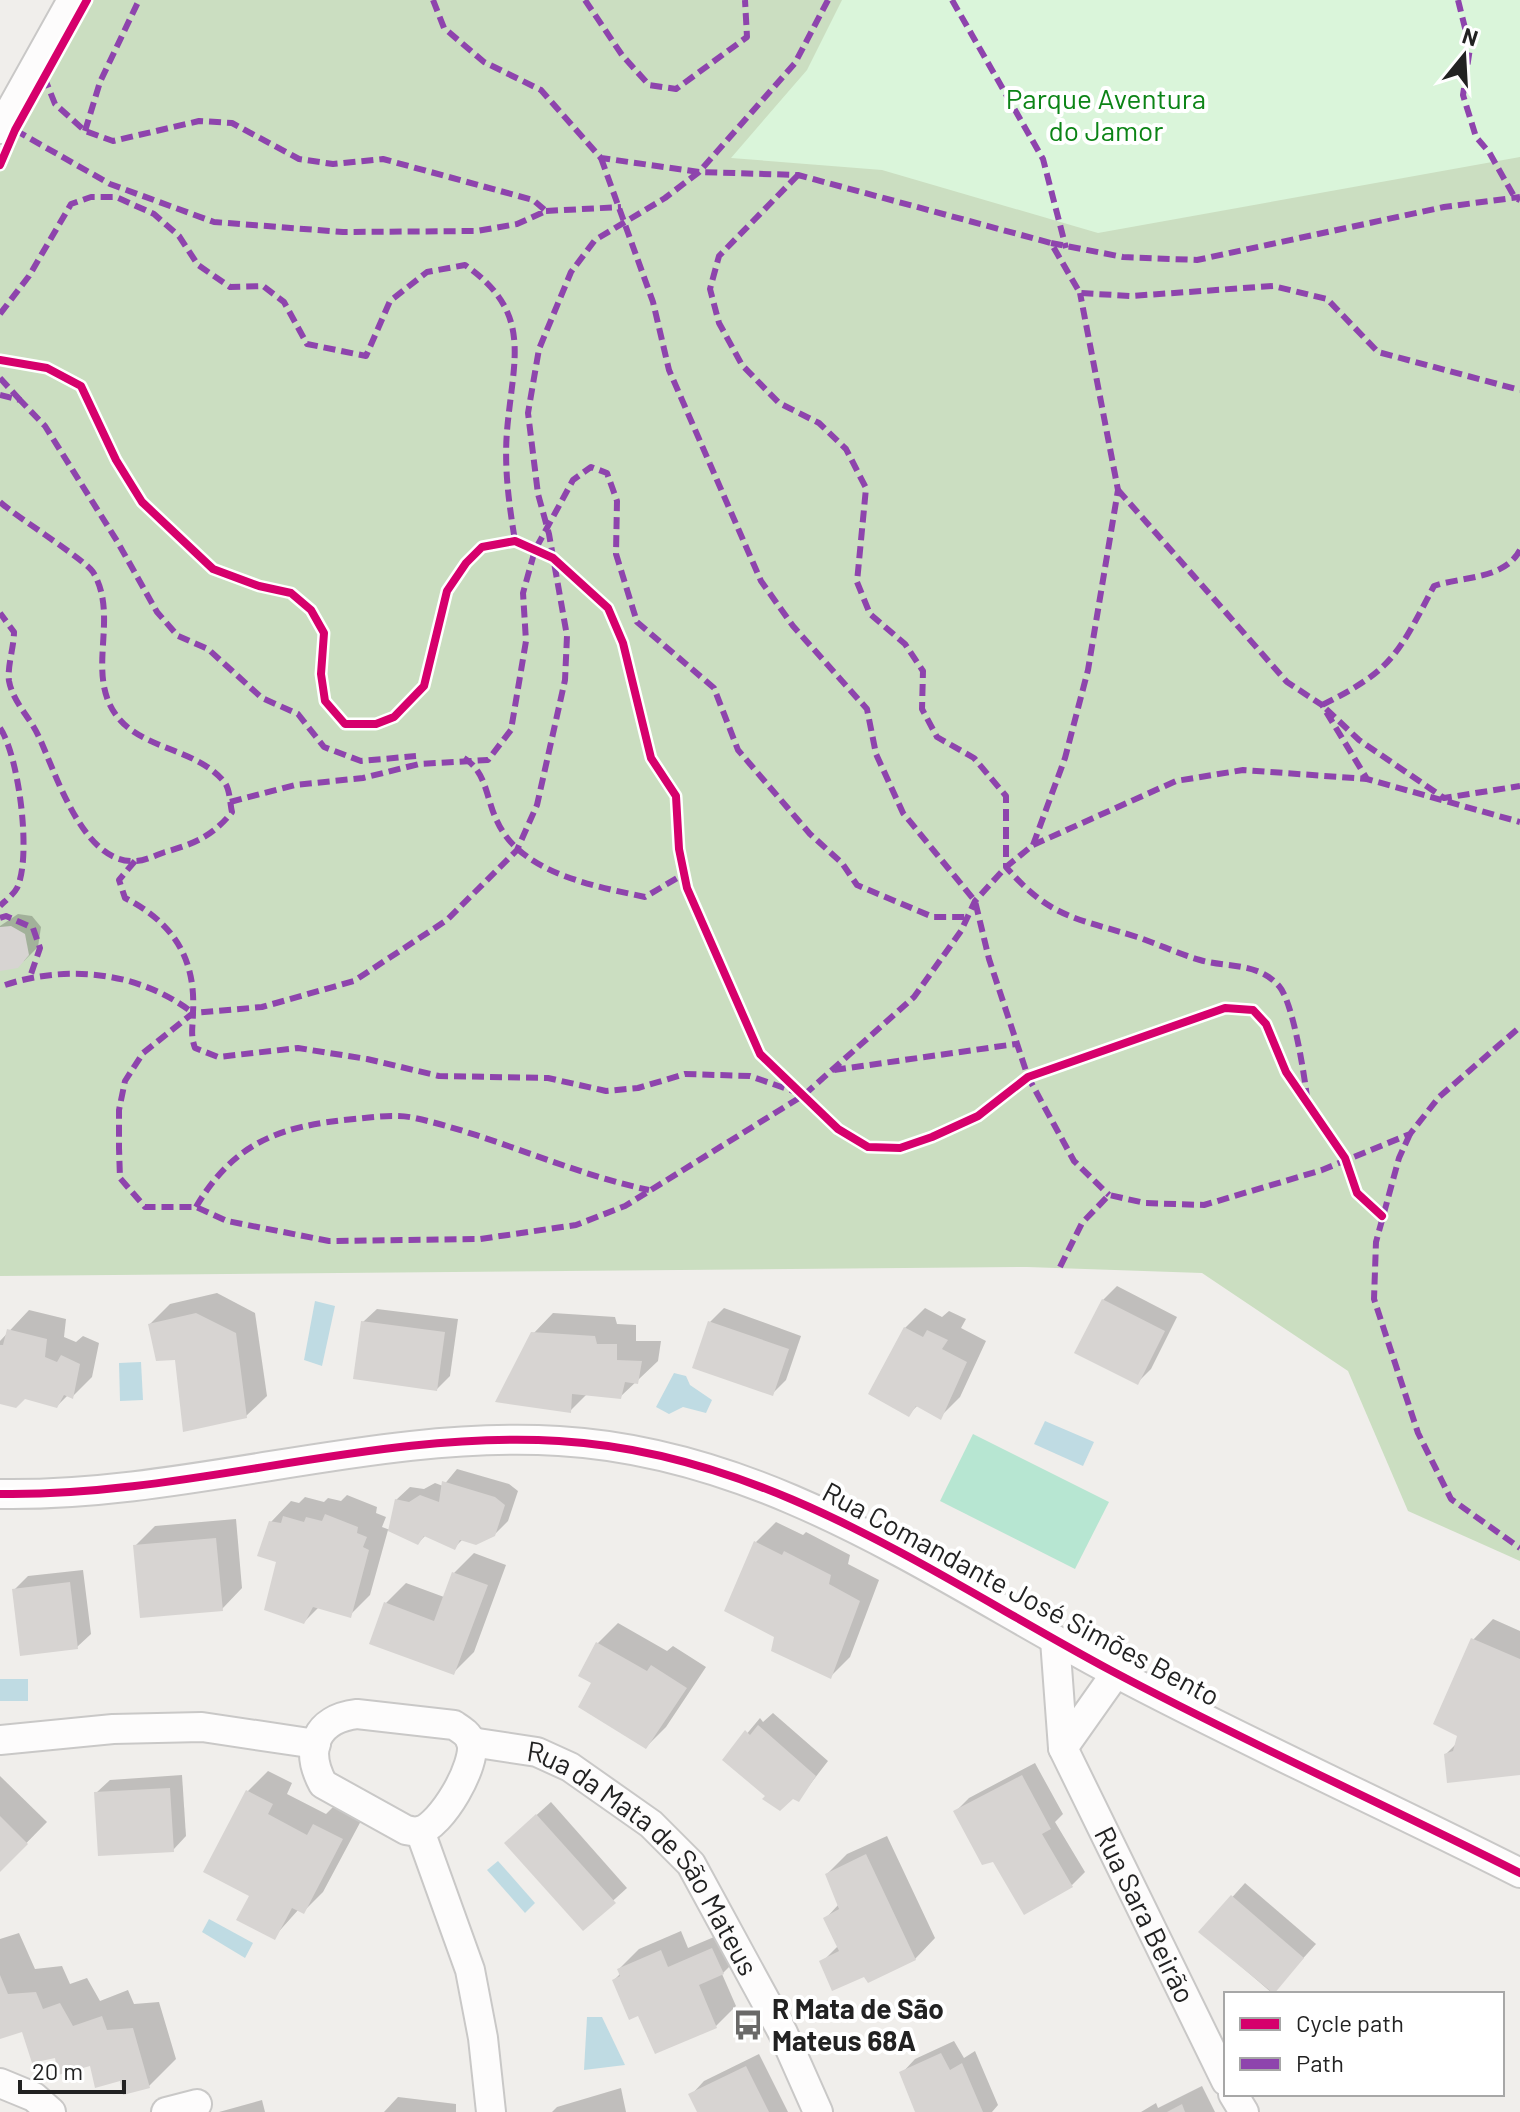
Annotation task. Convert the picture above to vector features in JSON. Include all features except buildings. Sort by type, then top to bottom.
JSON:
[{"type":"street","points":[[0,129],[72,0]]},
{"type":"street","name":"Rua Comandante José Simões Bento","points":[[0,1494],[127,1489],[475,1439],[561,1441],[690,1460],[747,1479],[806,1504],[902,1551],[1116,1673],[1520,1873]]},
{"type":"street","name":"Rua Sara Beirão","points":[[1055,1640],[1063,1748],[1224,2077]]},
{"type":"street","points":[[1063,1748],[1116,1673]]},
{"type":"street","points":[[357,1714],[454,1725],[471,1742],[472,1753],[464,1779],[440,1815],[420,1831],[406,1830],[391,1823],[323,1784],[316,1771],[316,1744],[326,1725],[337,1716],[357,1714]]},
{"type":"street","points":[[0,1740],[113,1729],[202,1727],[316,1744]]},
{"type":"street","name":"Rua da Mata de São Mateus","points":[[471,1742],[537,1752],[570,1767],[651,1824],[691,1864],[783,2033],[818,2112]]},
{"type":"street","points":[[420,1831],[439,1893],[470,1970],[483,2038],[491,2112]]},
{"type":"street","points":[[0,2083],[34,2097],[51,2112]]},
{"type":"street","points":[[166,2112],[197,2104]]},
{"type":"green space","points":[[89,0],[1520,0],[1520,1561],[1408,1511],[1348,1371],[1202,1273],[1027,1267],[0,1276],[0,162]]},
{"type":"green space","name":"Parque Aventura do Jamor","points":[[842,0],[1520,0],[1520,157],[1098,233],[882,170],[731,158],[807,70]]},
{"type":"green space","points":[[973,1434],[1109,1502],[1075,1569],[940,1501]]},
{"type":"water","points":[[315,1301],[335,1306],[322,1366],[304,1360]]},
{"type":"water","points":[[141,1362],[143,1400],[120,1401],[119,1363]]},
{"type":"water","points":[[674,1373],[686,1376],[690,1385],[712,1400],[706,1413],[683,1407],[669,1414],[656,1407]]},
{"type":"water","points":[[1045,1421],[1094,1442],[1083,1466],[1034,1444]]},
{"type":"water","points":[[0,1679],[28,1679],[28,1701],[0,1701]]},
{"type":"water","points":[[498,1861],[535,1903],[525,1913],[487,1870]]},
{"type":"water","points":[[209,1919],[253,1943],[245,1958],[202,1932]]},
{"type":"water","points":[[587,2017],[602,2017],[625,2065],[584,2070]]},
{"type":"marked path","points":[[85,131],[100,82],[139,0]]},
{"type":"marked path","points":[[433,0],[444,28],[484,62],[541,90],[601,158],[699,172],[798,175],[1051,243],[1080,293],[1131,296],[1273,286],[1327,299],[1378,352],[1520,390]]},
{"type":"marked path","points":[[585,0],[622,55],[649,85],[676,89],[747,37],[745,0]]},
{"type":"marked path","points":[[828,0],[795,63],[699,172],[665,198],[595,240],[571,272],[539,349],[528,413],[538,494],[549,534],[567,636],[565,680],[537,805],[517,850],[447,920],[354,981],[262,1007],[193,1013],[143,1053],[125,1081],[119,1110],[120,1178],[145,1207],[196,1207],[227,1221],[329,1241],[480,1239],[576,1225],[625,1206],[804,1095],[914,997],[961,931],[975,901],[1006,867],[1033,845],[1176,781],[1243,770],[1367,779]]},
{"type":"marked path","points":[[952,0],[1043,159],[1066,248]]},
{"type":"marked path","points":[[1458,0],[1470,48],[1463,95],[1476,137],[1489,152],[1515,198],[1520,200]]},
{"type":"marked path","points":[[15,130],[110,184],[214,222],[343,232],[477,231],[517,224],[546,211],[533,200],[383,159],[333,164],[299,159],[232,123],[199,121],[113,141],[85,131],[55,104],[45,79]]},
{"type":"marked path","points":[[601,158],[653,302],[669,370],[761,581],[793,626],[867,709],[876,754],[903,813],[975,901],[989,959],[1028,1077],[1074,1161],[1109,1195]]},
{"type":"marked path","points":[[798,175],[719,256],[710,289],[719,323],[742,365],[779,403],[819,423],[846,449],[866,488],[857,582],[870,614],[905,644],[923,671],[922,709],[937,737],[974,758],[1006,796],[1006,867],[1037,897],[1066,914],[1192,958],[1252,969],[1271,978],[1284,994],[1289,1007],[1307,1097]]},
{"type":"marked path","points":[[0,314],[29,276],[71,204],[91,197],[116,197],[154,214],[179,236],[198,265],[230,287],[263,286],[284,302],[307,344],[366,356],[390,301],[427,272],[465,265],[487,283],[502,301],[514,339],[506,459],[515,541]]},
{"type":"marked path","points":[[1051,243],[1123,257],[1197,260],[1444,207],[1520,197]]},
{"type":"marked path","points":[[546,211],[621,207]]},
{"type":"marked path","points":[[1033,845],[1065,758],[1088,670],[1118,490],[1080,293]]},
{"type":"marked path","points":[[0,378],[20,400]]},
{"type":"marked path","points":[[0,395],[20,400],[45,426],[157,612],[178,636],[208,649],[262,698],[298,714],[324,747],[361,761],[416,756]]},
{"type":"marked path","points":[[230,802],[295,785],[363,778],[419,764],[488,760],[511,730],[526,641],[523,593],[535,550],[573,480],[591,467],[607,473],[617,501],[616,554],[637,622],[714,688],[738,750],[810,834],[842,863],[857,885],[933,917],[968,917]]},
{"type":"marked path","points":[[1118,490],[1287,682],[1322,705],[1367,779],[1520,822]]},
{"type":"marked path","points":[[0,502],[93,572],[104,607],[103,681],[116,715],[140,735],[214,771],[229,793],[232,812],[225,820],[194,842],[143,860],[116,858],[100,848],[73,812],[38,735],[14,696],[9,681],[14,632],[0,613]]},
{"type":"marked path","points":[[1520,550],[1513,560],[1493,572],[1434,586],[1391,658],[1364,681],[1322,705],[1359,740],[1444,798],[1520,786]]},
{"type":"marked path","points":[[0,728],[13,760],[23,831],[23,854],[17,888],[0,906]]},
{"type":"marked path","points":[[464,758],[482,778],[497,821],[508,839],[523,854],[541,865],[583,882],[645,897],[684,874]]},
{"type":"marked path","points":[[135,861],[119,880],[125,898],[156,918],[178,943],[190,974],[193,992],[192,1034],[195,1048],[218,1057],[298,1048],[367,1059],[439,1076],[548,1078],[606,1091],[638,1088],[685,1074],[750,1076],[793,1091]]},
{"type":"marked path","points":[[0,918],[6,916],[33,928],[40,948],[30,977]]},
{"type":"marked path","points":[[5,985],[54,975],[103,976],[150,988],[193,1013]]},
{"type":"marked path","points":[[1060,1267],[1082,1223],[1109,1195],[1145,1203],[1204,1205],[1322,1170],[1410,1134],[1439,1097],[1520,1027]]},
{"type":"marked path","points":[[834,1070],[1016,1044]]},
{"type":"marked path","points":[[196,1207],[227,1166],[262,1141],[304,1126],[384,1116],[407,1117],[474,1134],[590,1174],[649,1190]]},
{"type":"marked path","points":[[1410,1134],[1399,1158],[1376,1242],[1374,1299],[1418,1433],[1451,1499],[1520,1548]]},
{"type":"cycle path","points":[[0,165],[15,130],[87,0]]},
{"type":"cycle path","points":[[0,360],[47,368],[81,386],[116,460],[142,502],[213,569],[259,586],[291,593],[311,610],[324,633],[321,674],[325,701],[345,724],[376,724],[394,717],[424,686],[447,591],[466,563],[482,547],[515,541],[553,558],[608,608],[623,643],[651,758],[676,796],[679,849],[687,888],[760,1054],[838,1129],[868,1147],[900,1148],[978,1116],[1028,1077],[1225,1008],[1253,1010],[1266,1024],[1286,1072],[1345,1158],[1357,1193],[1382,1216]]},
{"type":"cycle path","points":[[0,1494],[70,1492],[140,1485],[349,1454],[489,1440],[559,1441],[635,1450],[708,1468],[846,1524],[1161,1697],[1520,1873]]},
{"type":"place","name":"R Mata de São Mateus 68A","points":[[748,2025]]}]
